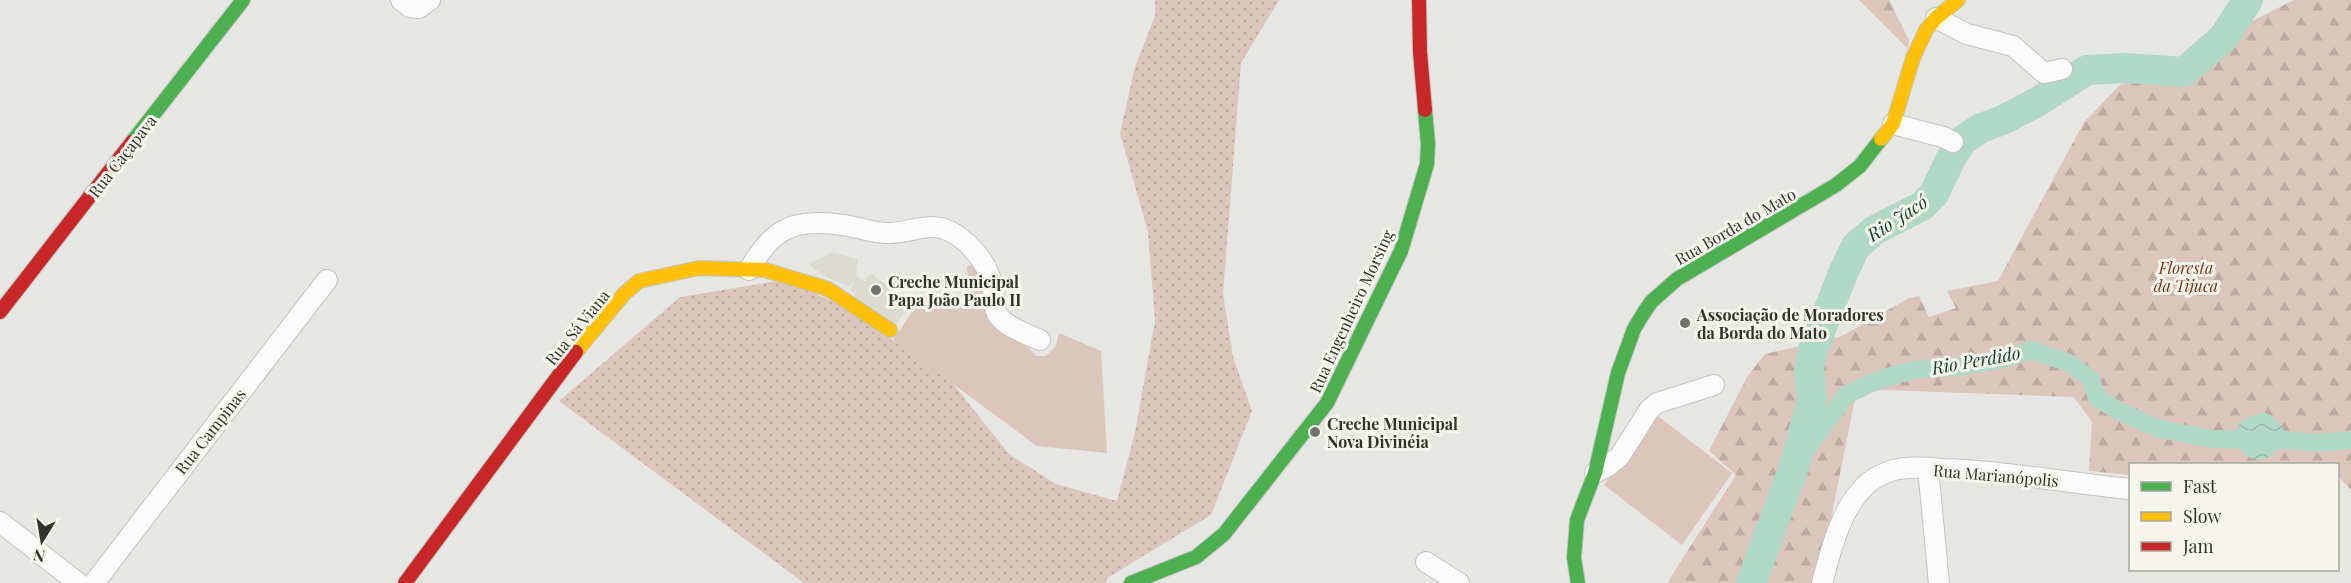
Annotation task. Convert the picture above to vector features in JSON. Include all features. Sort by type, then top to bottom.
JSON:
[{"type":"street","name":"Rua Caçapava","points":[[0,312],[243,0]]},
{"type":"street","points":[[401,0],[410,7],[419,8],[430,0]]},
{"type":"street","name":"Rua Engenheiro Morsing","points":[[1131,583],[1136,579],[1177,566],[1196,557],[1224,534],[1327,403],[1361,336],[1401,251],[1426,164],[1428,144],[1420,52],[1419,0]]},
{"type":"street","name":"Rua Borda do Mato","points":[[1578,583],[1574,558],[1577,520],[1595,473],[1618,373],[1634,329],[1651,302],[1694,268],[1796,210],[1836,185],[1860,166],[1893,124],[1913,58],[1926,30],[1936,18],[1958,0]]},
{"type":"street","points":[[1936,18],[1967,34],[2013,46],[2044,73],[2062,69]]},
{"type":"street","points":[[1893,124],[1943,137],[1953,142]]},
{"type":"street","points":[[749,270],[772,236],[791,226],[817,223],[888,233],[917,227],[947,228],[970,246],[989,271],[998,315],[1007,324],[1040,340]]},
{"type":"street","name":"Rua Sá Viana","points":[[405,583],[586,338],[624,294],[639,281],[699,268],[765,270],[828,289],[890,330]]},
{"type":"street","name":"Rua Campinas","points":[[94,583],[327,280]]},
{"type":"street","points":[[1595,473],[1620,456],[1649,411],[1658,403],[1714,385]]},
{"type":"street","points":[[1928,468],[1939,583]]},
{"type":"street","name":"Rua Marianópolis","points":[[1822,583],[1839,529],[1851,503],[1877,476],[1895,470],[1928,468],[1995,471],[2129,489]]},
{"type":"street","points":[[0,522],[78,583]]},
{"type":"street","points":[[1426,562],[1459,583]]},
{"type":"shaded area","name":"Creche Municipal Papa João Paulo II","points":[[829,252],[858,259],[856,276],[865,282],[870,273],[910,302],[895,327],[852,298],[860,285],[853,293],[851,289],[853,280],[850,287],[824,276],[809,264],[828,256]]},
{"type":"green space","points":[[1155,0],[1279,0],[1241,63],[1223,294],[1233,357],[1252,411],[1211,515],[1107,578],[1106,583],[804,583],[559,401],[680,297],[784,280],[841,305],[949,379],[1009,454],[1056,484],[1117,501],[1135,432],[1155,321],[1148,232],[1120,133],[1135,67],[1155,16]]},
{"type":"green space","points":[[1859,0],[1889,0],[1909,40],[1908,49]]},
{"type":"green space","name":"Floresta da Tijuca","points":[[2294,0],[2351,0],[2351,490],[2339,477],[2339,463],[2129,463],[2129,475],[2089,471],[2092,422],[2074,397],[1884,390],[1856,394],[1818,583],[1667,583],[1736,475],[1709,451],[1747,377],[1765,354],[1842,336],[1909,298],[1919,296],[1929,317],[1956,308],[1947,291],[1998,281],[2084,122],[2121,84],[2185,70],[2248,23]]},
{"type":"green space","points":[[977,262],[1016,333],[1036,356],[1046,356],[1056,346],[1059,333],[1101,351],[1107,453],[1037,446],[893,340],[916,306],[931,291],[953,308],[971,306],[967,267]]},
{"type":"green space","points":[[1654,413],[1732,473],[1682,545],[1604,485]]},
{"type":"water","points":[[2266,413],[2279,423],[2284,433],[2283,443],[2267,458],[2257,459],[2246,455],[2238,445],[2236,432],[2238,426],[2247,418]]},
{"type":"waterway","name":"Rio Jacó","points":[[1751,583],[1794,467],[1812,400],[1809,370],[1812,352],[1856,246],[1875,230],[1922,206],[1934,194],[1951,158],[1963,140],[1981,128],[2003,120],[2039,101],[2087,70],[2126,68],[2184,72],[2223,38],[2248,0]]},
{"type":"waterway","name":"Rio Perdido","points":[[1794,467],[1846,395],[1878,380],[1913,370],[1965,366],[2004,359],[2031,350],[2069,363],[2091,379],[2097,398],[2156,428],[2212,439],[2319,443],[2351,440]]},
{"type":"traffic: fast","points":[[132,142],[243,0]]},
{"type":"traffic: fast","points":[[1131,583],[1196,557],[1224,534],[1327,403],[1401,251],[1427,164],[1425,110]]},
{"type":"traffic: fast","points":[[1578,583],[1574,558],[1577,520],[1595,473],[1618,373],[1634,329],[1651,302],[1677,279],[1836,185],[1860,166],[1881,139]]},
{"type":"traffic: slow","points":[[1881,139],[1893,124],[1913,58],[1926,30],[1936,18],[1958,0]]},
{"type":"traffic: slow","points":[[576,352],[624,294],[639,281],[699,268],[765,270],[828,289],[890,330]]},
{"type":"traffic: jam","points":[[1419,0],[1420,52],[1425,110]]},
{"type":"traffic: jam","points":[[0,312],[132,142]]},
{"type":"traffic: jam","points":[[405,583],[576,352]]},
{"type":"place","name":"Creche Municipal Papa João Paulo II","points":[[876,290]]},
{"type":"place","name":"Associação de Moradores da Borda do Mato","points":[[1685,323]]},
{"type":"place","name":"Creche Municipal Nova Divinéia","points":[[1315,432]]}]
